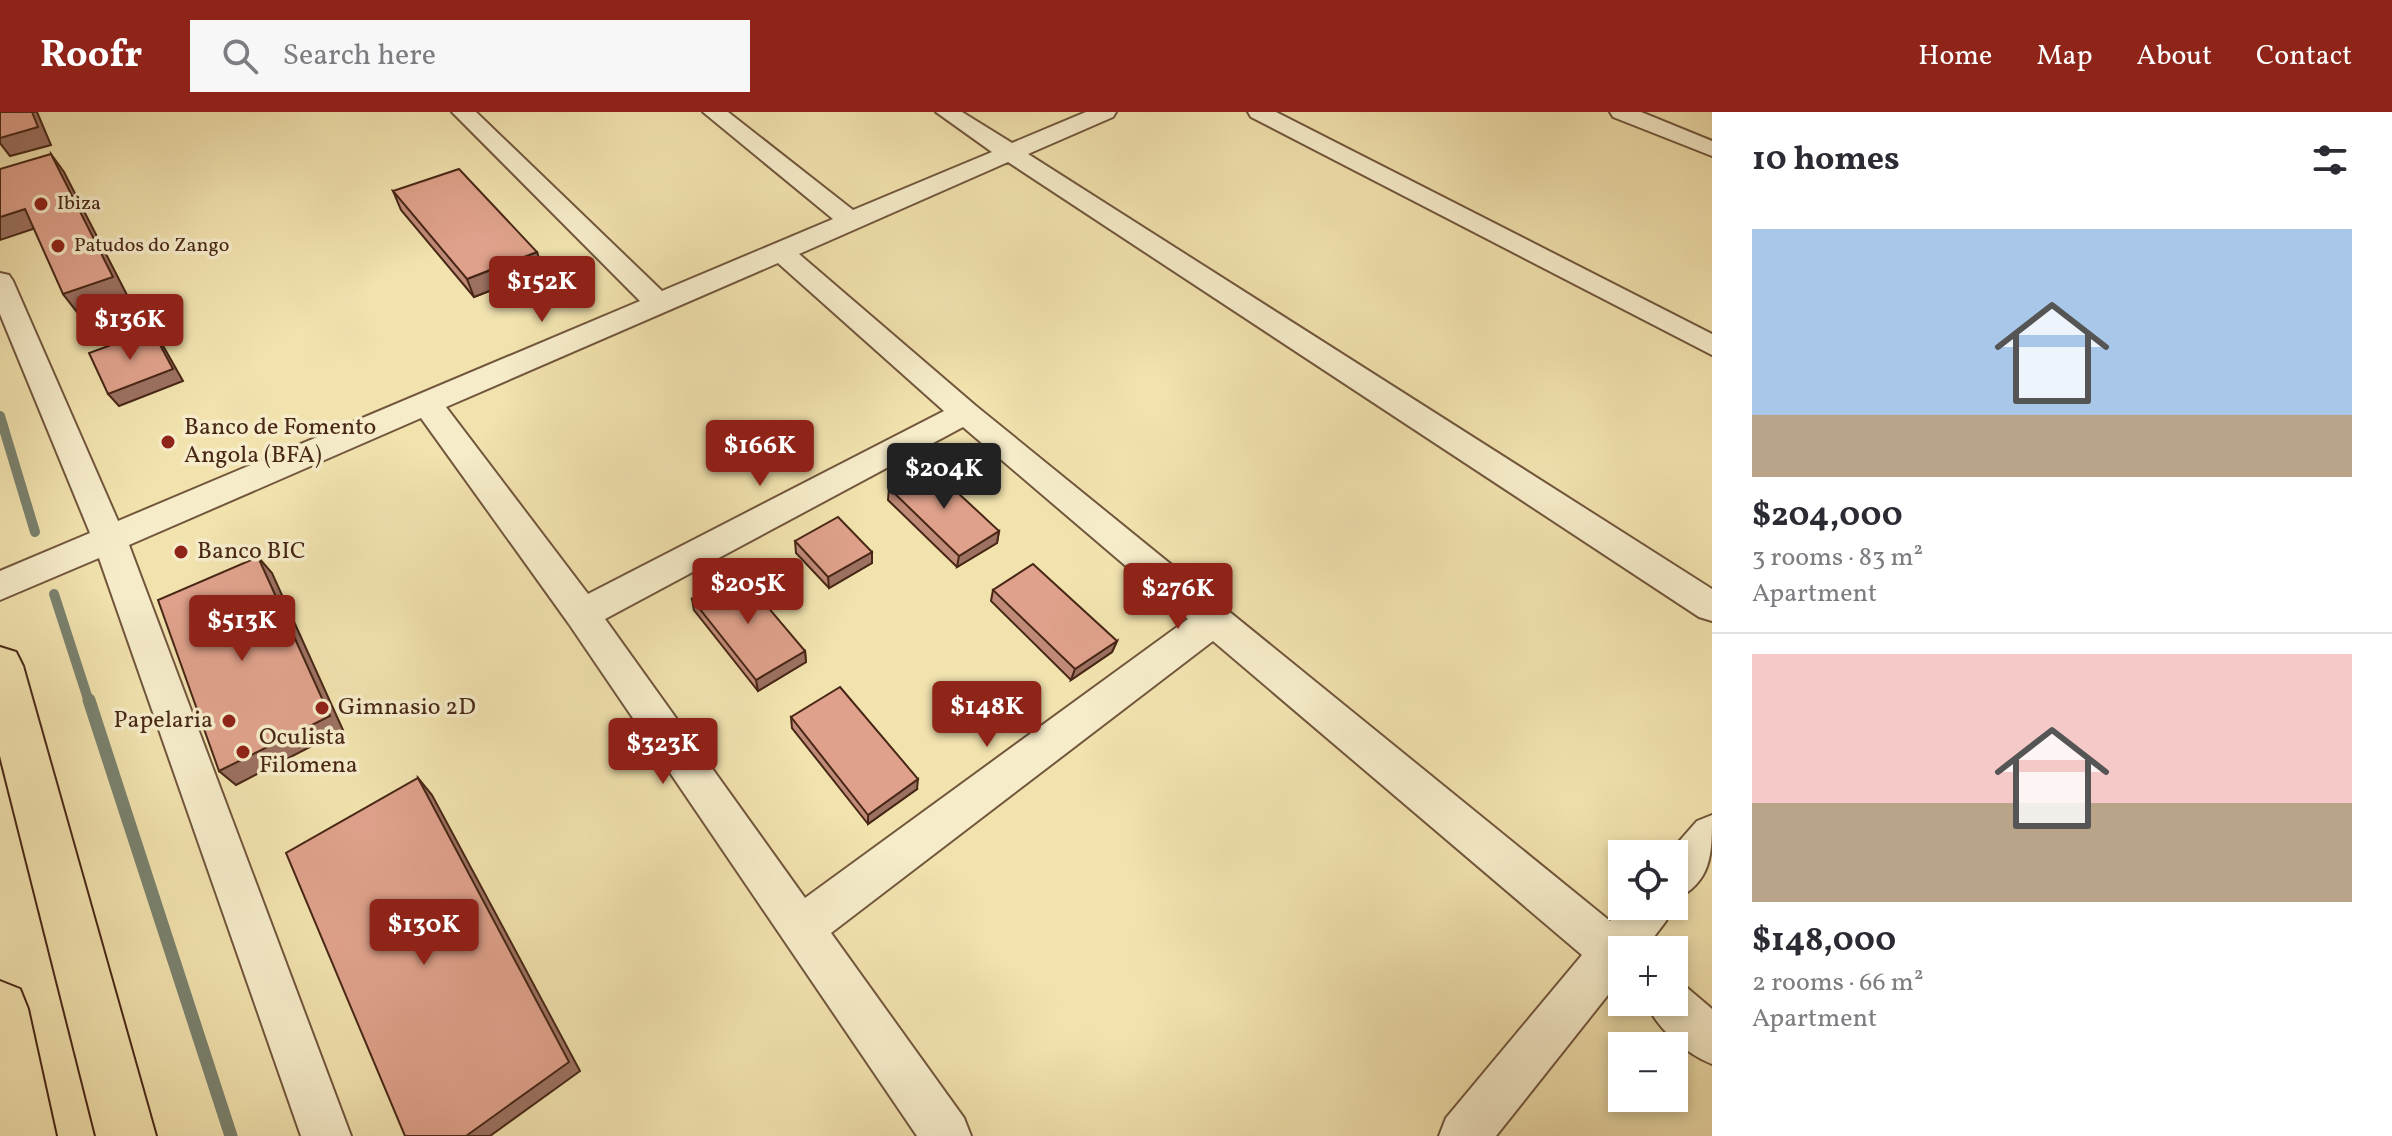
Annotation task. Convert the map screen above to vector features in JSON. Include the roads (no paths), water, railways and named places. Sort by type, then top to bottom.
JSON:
[{"type":"main road","points":[[0,666],[126,1136]]},
{"type":"main road","points":[[0,1009],[26,1136]]},
{"type":"street","points":[[463,112],[658,303]]},
{"type":"street","points":[[714,112],[851,221]]},
{"type":"street","points":[[947,112],[1712,607]]},
{"type":"street","points":[[0,586],[1105,112]]},
{"type":"street","points":[[1259,112],[1712,346]]},
{"type":"street","points":[[1621,112],[1712,149]]},
{"type":"street","points":[[1641,112],[1671,130]]},
{"type":"street","points":[[780,251],[965,413],[1608,949]]},
{"type":"street","points":[[0,281],[109,538],[326,1136]]},
{"type":"street","points":[[426,402],[582,614],[946,1136]]},
{"type":"street","points":[[582,614],[965,413]]},
{"type":"street","points":[[801,928],[1212,621]]},
{"type":"street","points":[[1688,863],[1712,835]]},
{"type":"street","points":[[1464,1136],[1608,967]]},
{"type":"street","points":[[1685,1016],[1712,1040]]},
{"type":"waterway","points":[[0,416],[35,532]]},
{"type":"waterway","points":[[54,594],[89,702]]},
{"type":"waterway","points":[[89,700],[231,1136]]},
{"type":"place","name":"Ibiza","points":[[41,204]]},
{"type":"place","name":"Patudos do Zango","points":[[58,246]]},
{"type":"place","name":"Banco de Fomento Angola (BFA)","points":[[168,442]]},
{"type":"place","name":"Banco BIC","points":[[181,552]]},
{"type":"place","name":"Gimnasio 2D","points":[[322,708]]},
{"type":"place","name":"Papelaria","points":[[229,721]]},
{"type":"place","name":"Oculista Filomena","points":[[243,752]]}]
